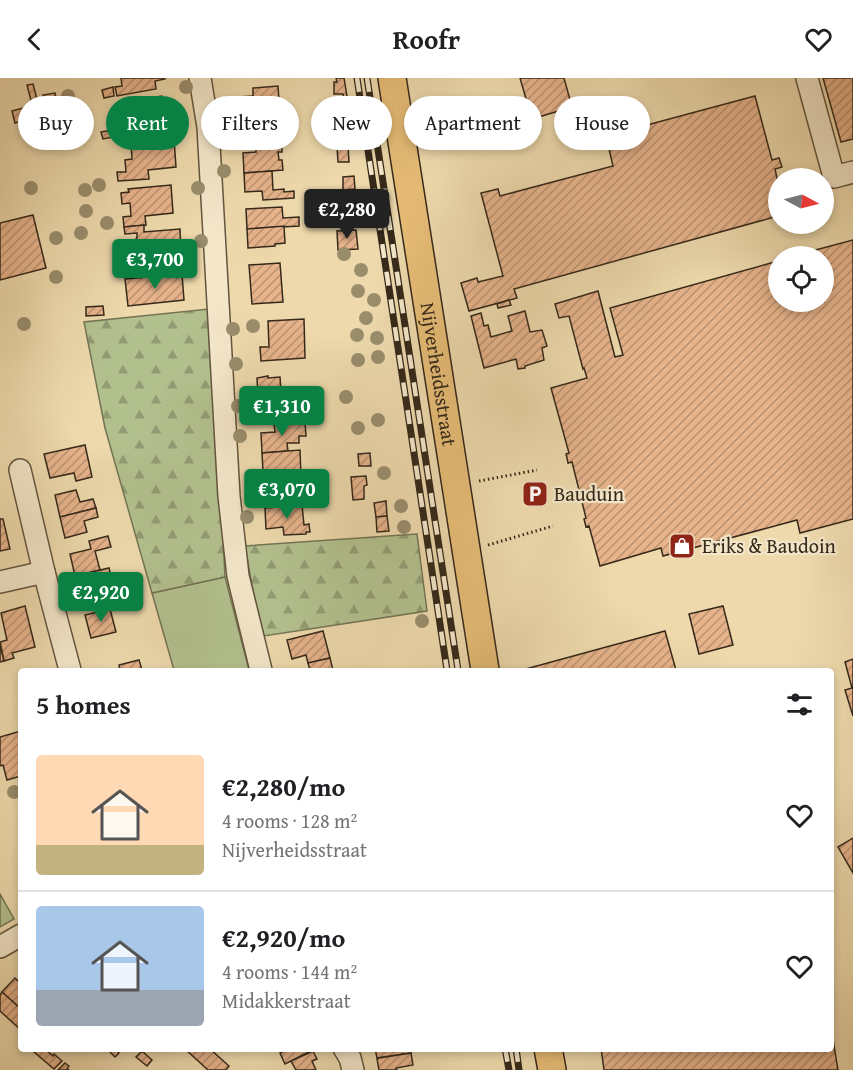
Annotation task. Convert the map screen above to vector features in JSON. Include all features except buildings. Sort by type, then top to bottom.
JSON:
[{"type":"main road","name":"Nijverheidsstraat","points":[[392,78],[485,668]]},
{"type":"main road","points":[[549,1052],[552,1070]]},
{"type":"street","points":[[200,78],[208,127],[229,496],[238,576],[261,668]]},
{"type":"street","points":[[807,78],[834,177],[853,172]]},
{"type":"street","points":[[20,470],[69,668]]},
{"type":"street","points":[[0,582],[44,572]]},
{"type":"street","points":[[0,947],[18,937]]},
{"type":"street","points":[[346,1052],[354,1070]]},
{"type":"path","points":[[456,486],[537,470]]},
{"type":"path","points":[[466,552],[553,526]]},
{"type":"green space","points":[[209,309],[225,577],[152,593],[105,428],[84,322]]},
{"type":"green space","points":[[417,534],[427,611],[264,636],[245,546]]},
{"type":"green space","points":[[225,577],[248,668],[173,668],[152,593]]},
{"type":"green space","points":[[0,894],[14,919],[0,927]]},
{"type":"railway","points":[[357,78],[447,668]]},
{"type":"railway","points":[[367,78],[458,668]]},
{"type":"railway","points":[[506,1052],[509,1070]]},
{"type":"railway","points":[[517,1052],[519,1070]]},
{"type":"place","name":"Bauduin","points":[[535,494]]},
{"type":"place","name":"Eriks & Baudoin","points":[[682,546]]}]
